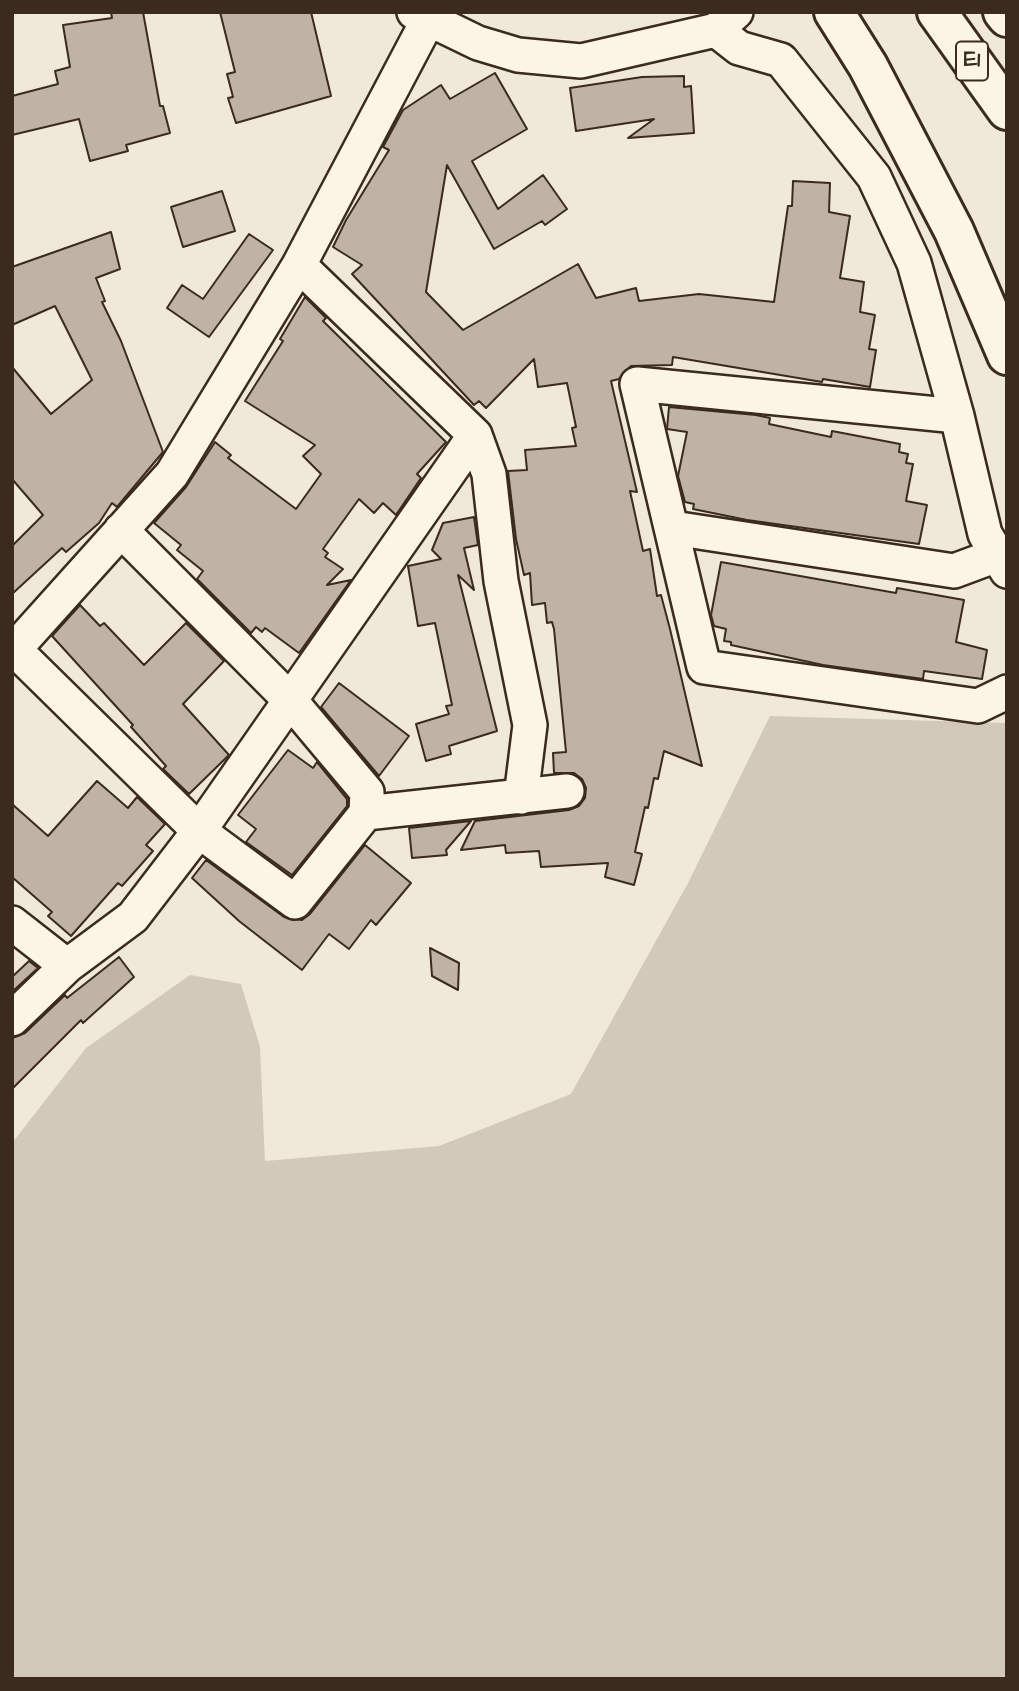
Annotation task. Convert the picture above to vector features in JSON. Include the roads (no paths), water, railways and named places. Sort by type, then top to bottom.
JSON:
[{"type":"highway","points":[[834,12],[868,66],[954,231],[1007,355]]},
{"type":"highway","name":"E1","points":[[937,12],[1007,110]]},
{"type":"highway","name":"E1","points":[[1003,12],[1007,17]]},
{"type":"street","points":[[121,530],[289,699],[367,792],[366,813],[295,902],[199,831],[13,650],[121,530],[172,474],[299,265],[421,16],[478,43],[518,55],[581,61],[726,21],[739,48],[781,60],[874,177],[914,263],[957,416],[985,534],[1002,563],[954,571],[673,528]]},
{"type":"street","points":[[299,265],[475,435],[489,474],[501,581],[530,725],[521,797]]},
{"type":"street","points":[[957,416],[637,384],[704,667],[978,706],[1007,692]]},
{"type":"street","points":[[12,1019],[67,966],[133,917],[199,831],[475,435]]},
{"type":"street","points":[[366,813],[567,791]]},
{"type":"street","points":[[12,923],[67,966]]}]
